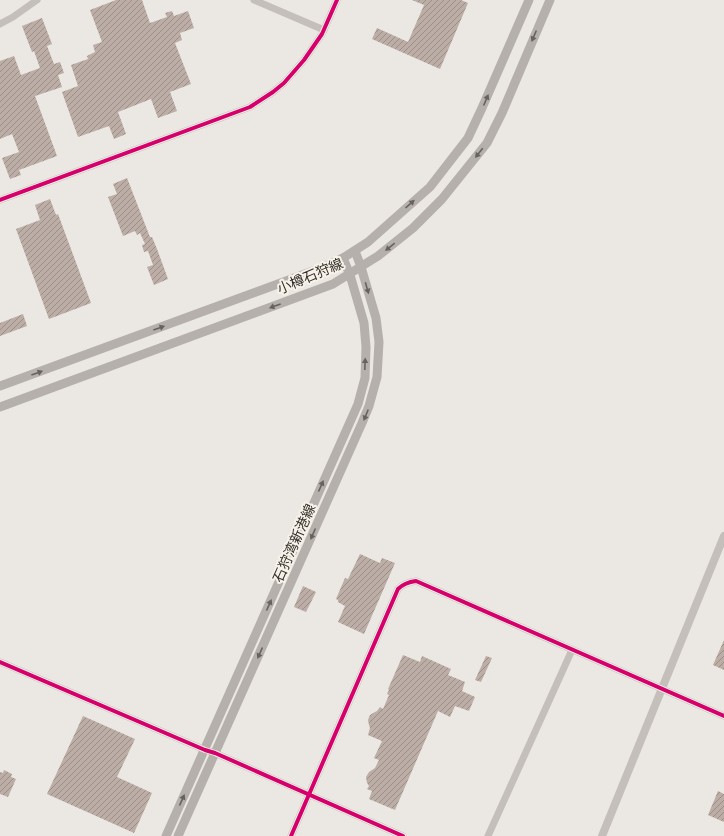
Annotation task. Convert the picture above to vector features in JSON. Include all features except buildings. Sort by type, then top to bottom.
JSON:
[{"type":"main road","name":"小樽石狩線","points":[[0,386],[324,267],[343,258],[368,242],[430,186],[468,138],[529,0]]},
{"type":"main road","name":"小樽石狩線","points":[[0,407],[333,284],[350,275],[378,256],[418,223],[442,199],[487,143],[502,113],[550,0]]},
{"type":"main road","name":"石狩湾新港線","points":[[178,836],[369,406],[377,377],[379,342],[376,318],[355,251]]},
{"type":"main road","name":"石狩湾新港線","points":[[166,836],[358,404],[365,378],[366,347],[364,323],[350,275],[343,258]]},
{"type":"street","points":[[0,24],[13,17],[37,0]]},
{"type":"street","points":[[254,0],[324,30]]},
{"type":"street","points":[[0,200],[250,107],[284,83],[304,60],[322,34],[337,0]]},
{"type":"street","points":[[602,836],[724,536]]},
{"type":"street","points":[[291,836],[398,589],[406,583],[416,581],[724,716]]},
{"type":"street","points":[[488,836],[572,650]]},
{"type":"street","points":[[0,662],[215,753],[403,836]]},
{"type":"cycle path","points":[[0,200],[250,107],[284,83],[304,60],[322,34],[337,0]]},
{"type":"cycle path","points":[[291,836],[398,589],[411,582],[416,581],[724,716]]},
{"type":"cycle path","points":[[0,662],[215,753],[403,836]]}]
